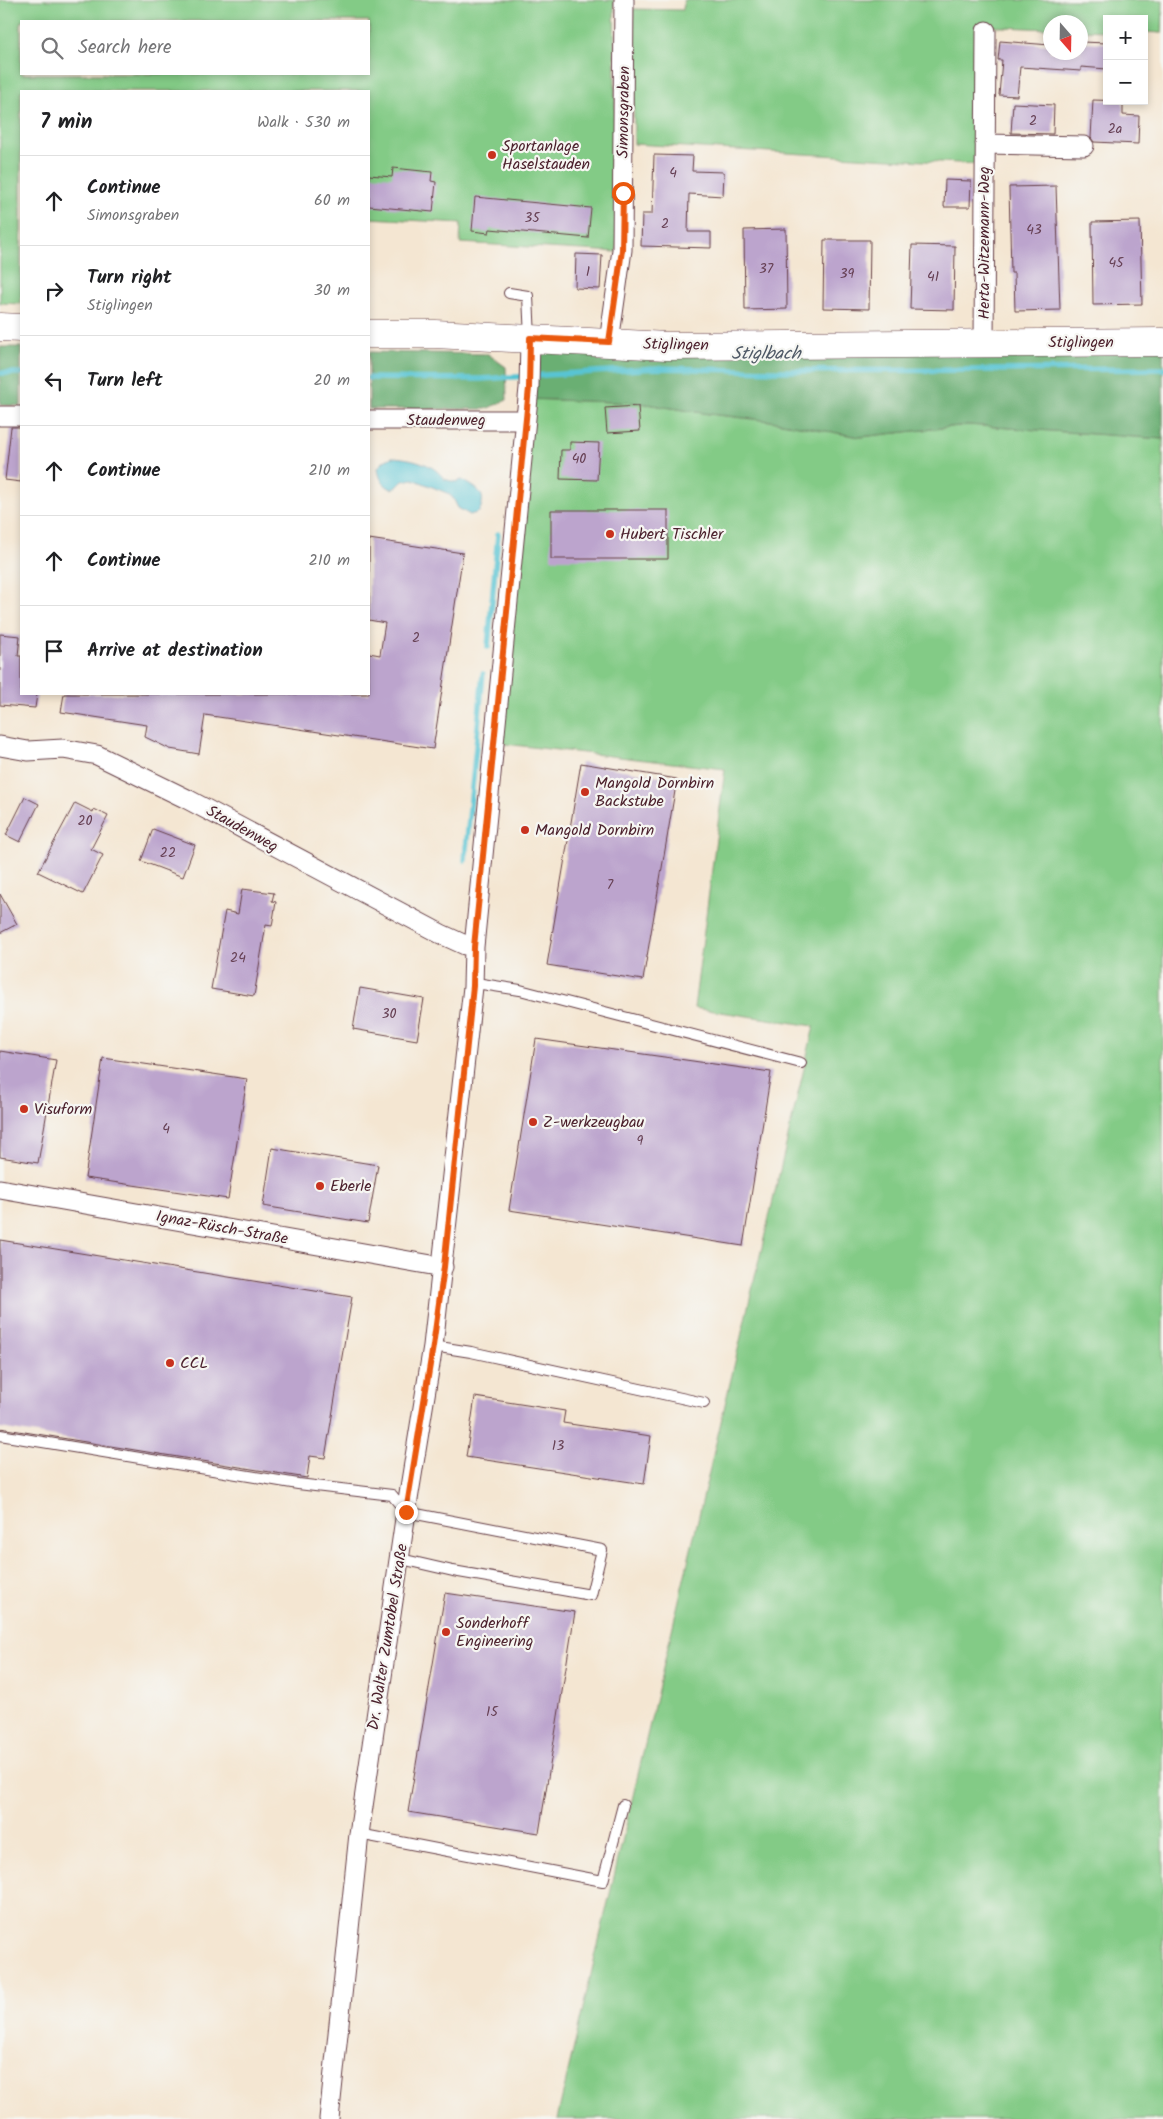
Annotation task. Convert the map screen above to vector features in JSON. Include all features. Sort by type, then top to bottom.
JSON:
[{"type":"main road","points":[[0,327],[20,328]]},
{"type":"main road","name":"Stiglingen","points":[[370,334],[435,334],[667,346],[1163,342]]},
{"type":"street","name":"Simonsgraben","points":[[609,342],[622,250],[624,0]]},
{"type":"street","name":"Herta-Witzemann-Weg","points":[[984,342],[986,31]]},
{"type":"street","name":"Herta-Witzemann-Weg","points":[[985,144],[1084,146]]},
{"type":"street","name":"Dr. Walter Zumtobel Straße","points":[[330,2119],[359,1834],[444,1267],[473,986],[474,947],[524,420],[529,388],[531,365],[530,338]]},
{"type":"street","points":[[0,416],[20,416]]},
{"type":"street","name":"Staudenweg","points":[[370,420],[524,420]]},
{"type":"street","name":"Staudenweg","points":[[0,746],[28,750],[63,749],[97,755],[187,799],[440,934],[474,947]]},
{"type":"street","name":"Ignaz-Rüsch-Straße","points":[[0,1189],[444,1267]]},
{"type":"lane","points":[[509,293],[528,296],[530,338]]},
{"type":"lane","points":[[473,986],[482,984],[520,990],[800,1063]]},
{"type":"lane","points":[[433,1346],[471,1352],[704,1403]]},
{"type":"lane","points":[[0,1435],[298,1484],[392,1495],[406,1512],[602,1550],[591,1595],[453,1571],[401,1559]]},
{"type":"lane","points":[[359,1834],[604,1882],[623,1805]]},
{"type":"green space","name":"Sportanlage Haselstauden","points":[[0,0],[614,0],[617,252],[460,243],[461,223],[370,218],[370,90],[20,90],[20,304],[0,303]]},
{"type":"green space","points":[[684,0],[1163,0],[1162,33],[1148,32],[1148,15],[1103,15],[1103,31],[1088,30],[1088,15],[1043,15],[1043,29],[980,26],[975,164],[634,144],[633,9],[683,10]]},
{"type":"green space","points":[[532,342],[1163,349],[1163,439],[968,425],[860,437],[771,421],[709,414],[640,403],[528,399]]},
{"type":"green space","points":[[0,347],[20,347],[20,406],[0,405]]},
{"type":"green space","points":[[370,352],[488,354],[506,367],[507,400],[486,409],[370,409]]},
{"type":"green space","points":[[528,399],[640,403],[709,414],[771,421],[860,437],[968,425],[1163,439],[1163,2119],[557,2119],[814,1026],[694,1008],[725,769],[496,743]]},
{"type":"water","points":[[392,457],[421,462],[434,469],[444,479],[455,482],[462,480],[473,486],[482,496],[482,506],[479,512],[470,515],[458,508],[453,498],[447,493],[413,479],[403,481],[397,487],[391,489],[385,485],[379,475],[378,468],[384,461]]},
{"type":"building","points":[[1000,41],[1043,44],[1043,60],[1088,60],[1088,42],[1103,43],[1103,69],[1081,67],[1081,71],[1020,67],[1017,96],[999,95],[1002,60],[998,60]]},
{"type":"building","points":[[1093,100],[1103,100],[1103,105],[1123,105],[1123,115],[1139,116],[1138,144],[1094,142],[1091,138]]},
{"type":"building","points":[[1013,103],[1054,105],[1053,134],[1011,133]]},
{"type":"building","points":[[654,155],[693,156],[692,171],[724,172],[723,196],[689,194],[688,232],[711,232],[711,248],[641,246],[642,214],[652,214]]},
{"type":"building","points":[[393,168],[432,172],[431,181],[436,182],[433,212],[370,206],[370,175],[392,177]]},
{"type":"building","points":[[945,180],[971,181],[970,207],[944,207]]},
{"type":"building","points":[[1056,186],[1060,310],[1015,311],[1014,273],[1011,273],[1009,187]]},
{"type":"building","points":[[475,197],[591,208],[588,238],[490,229],[489,233],[472,231]]},
{"type":"building","points":[[1140,221],[1142,304],[1093,305],[1092,222]]},
{"type":"building","points":[[786,229],[787,309],[745,310],[744,230]]},
{"type":"building","points":[[824,240],[870,240],[869,309],[823,308]]},
{"type":"building","points":[[912,245],[955,246],[954,310],[910,309]]},
{"type":"building","points":[[576,254],[602,255],[600,289],[575,288]]},
{"type":"building","points":[[638,406],[640,431],[607,433],[605,408]]},
{"type":"building","points":[[11,427],[20,427],[20,482],[5,480]]},
{"type":"building","points":[[570,442],[599,443],[597,480],[560,479],[561,450],[570,450]]},
{"type":"building","name":"Hubert Tischler","points":[[551,510],[668,510],[668,559],[551,559]]},
{"type":"building","points":[[370,539],[463,553],[433,749],[205,715],[199,754],[170,749],[145,737],[147,725],[61,712],[64,695],[370,695],[370,653],[380,655],[385,623],[370,620]]},
{"type":"building","points":[[0,634],[20,636],[18,656],[20,656],[20,695],[37,695],[35,708],[0,705]]},
{"type":"building","name":"Mangold Dornbirn Backstube","points":[[581,763],[677,779],[643,980],[547,965]]},
{"type":"building","points":[[25,797],[39,804],[20,842],[6,835]]},
{"type":"building","points":[[75,803],[93,812],[94,809],[108,816],[91,849],[103,855],[83,894],[38,872]]},
{"type":"building","points":[[153,829],[195,845],[183,877],[141,861]]},
{"type":"building","points":[[242,889],[274,893],[272,901],[276,902],[272,926],[266,925],[254,996],[211,989],[225,911],[238,914]]},
{"type":"building","points":[[0,894],[17,924],[0,933]]},
{"type":"building","points":[[360,988],[424,999],[417,1040],[353,1029]]},
{"type":"building","points":[[536,1039],[771,1072],[743,1246],[509,1210]]},
{"type":"building","name":"Visuform","points":[[0,1051],[56,1060],[38,1163],[0,1157]]},
{"type":"building","points":[[103,1058],[247,1079],[228,1199],[85,1178]]},
{"type":"building","name":"Eberle","points":[[272,1148],[378,1165],[368,1223],[263,1206]]},
{"type":"building","name":"CCL","points":[[0,1240],[352,1297],[325,1458],[310,1456],[307,1478],[0,1428]]},
{"type":"building","points":[[475,1397],[565,1411],[563,1423],[651,1436],[644,1484],[466,1457]]},
{"type":"building","points":[[445,1593],[575,1612],[539,1833],[408,1812]]},
{"type":"waterway","name":"Stiglbach","points":[[370,378],[480,379],[658,368],[774,371],[1163,369]]},
{"type":"waterway","name":"Stiglbach","points":[[0,373],[20,373]]},
{"type":"waterway","points":[[488,647],[498,534]]},
{"type":"waterway","points":[[465,860],[483,674]]},
{"type":"place","name":"Sportanlage Haselstauden","points":[[492,155]]},
{"type":"place","name":"Hubert Tischler","points":[[610,534]]},
{"type":"place","name":"Mangold Dornbirn Backstube","points":[[585,792]]},
{"type":"place","name":"Mangold Dornbirn","points":[[525,830]]},
{"type":"place","name":"Visuform","points":[[24,1109]]},
{"type":"place","name":"Z-werkzeugbau","points":[[533,1122]]},
{"type":"place","name":"Eberle","points":[[320,1186]]},
{"type":"place","name":"CCL","points":[[170,1363]]},
{"type":"place","name":"Sonderhoff Engineering","points":[[446,1632]]},
{"type":"route","points":[[406,1512],[444,1267],[473,986],[474,947],[524,420],[529,388],[531,365],[530,338],[609,342],[622,250],[623,193]]}]
